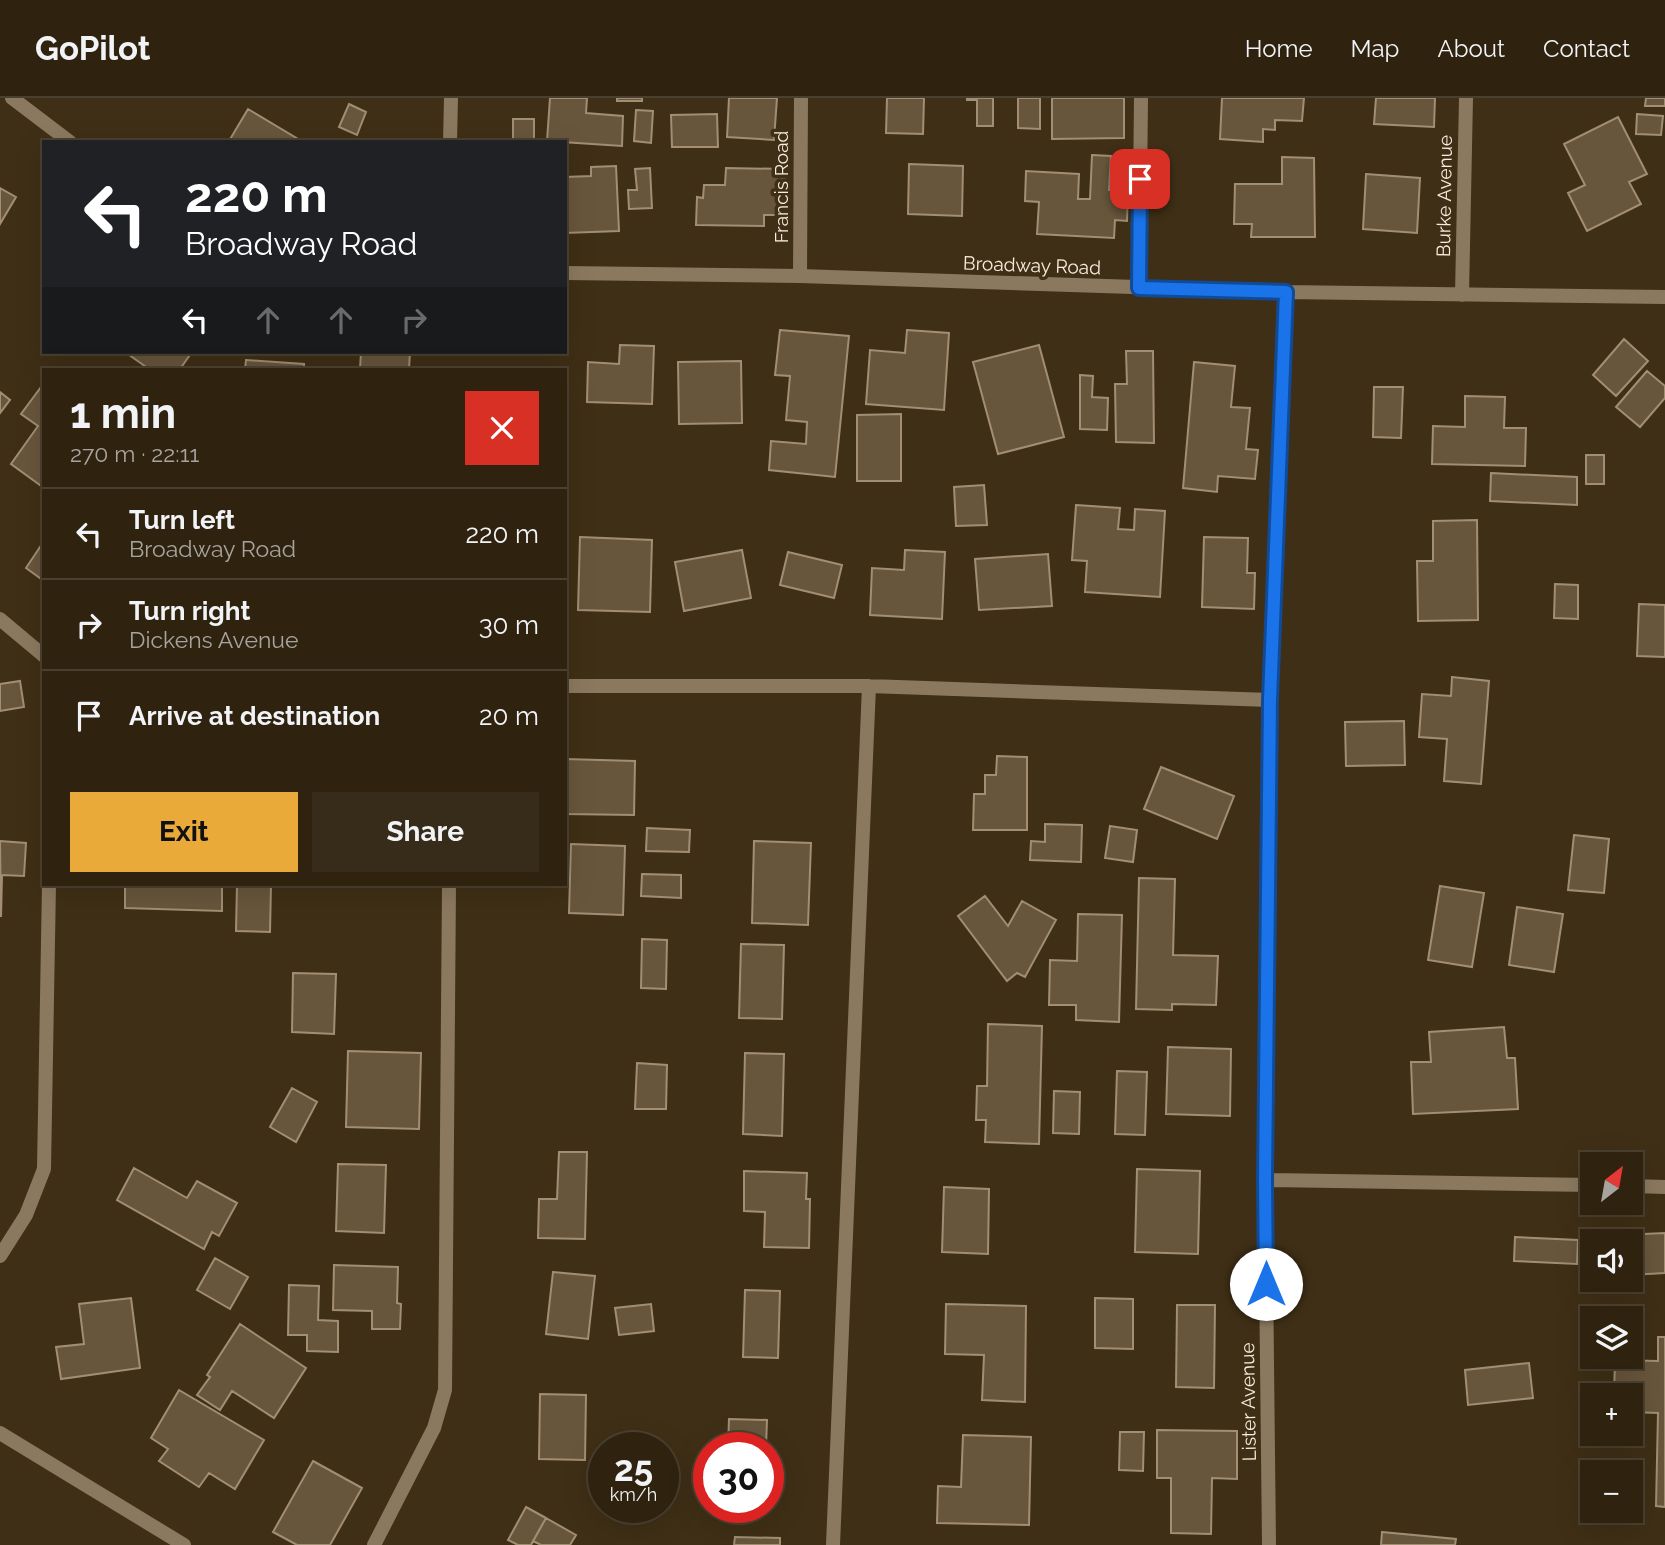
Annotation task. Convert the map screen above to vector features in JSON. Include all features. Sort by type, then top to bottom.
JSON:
[{"type":"street","points":[[12,98],[67,140]]},
{"type":"street","points":[[450,140],[451,98]]},
{"type":"street","name":"Francis Road","points":[[800,276],[801,98]]},
{"type":"street","points":[[1139,288],[1141,98]]},
{"type":"street","name":"Burke Avenue","points":[[1462,295],[1466,98]]},
{"type":"street","name":"Broadway Road","points":[[567,273],[800,276],[1286,292],[1665,297]]},
{"type":"street","name":"Lister Avenue","points":[[1269,1545],[1265,1180],[1270,700],[1286,292]]},
{"type":"street","points":[[0,619],[42,654]]},
{"type":"street","points":[[833,1545],[869,686]]},
{"type":"street","points":[[567,687],[869,686],[1270,700]]},
{"type":"street","points":[[0,1256],[26,1215],[44,1169],[49,886]]},
{"type":"street","points":[[374,1545],[434,1428],[445,1390],[449,886]]},
{"type":"street","points":[[1265,1180],[1580,1185]]},
{"type":"street","points":[[1643,1186],[1665,1186]]},
{"type":"street","points":[[0,1433],[184,1545]]},
{"type":"building","points":[[550,98],[587,98],[586,113],[623,116],[622,146],[547,140]]},
{"type":"building","points":[[617,98],[642,98],[642,101],[617,101]]},
{"type":"building","points":[[729,98],[777,98],[774,140],[727,137]]},
{"type":"building","points":[[887,98],[924,98],[923,134],[886,133]]},
{"type":"building","points":[[967,98],[993,98],[993,126],[977,126],[977,100]]},
{"type":"building","points":[[1018,98],[1040,98],[1040,129],[1018,128]]},
{"type":"building","points":[[1052,98],[1124,98],[1124,138],[1052,139]]},
{"type":"building","points":[[1222,98],[1304,98],[1302,121],[1275,120],[1275,130],[1263,129],[1263,142],[1220,139]]},
{"type":"building","points":[[1376,98],[1435,98],[1434,127],[1374,124]]},
{"type":"building","points":[[1646,98],[1665,98],[1665,106],[1645,106]]},
{"type":"building","points":[[349,104],[366,112],[357,135],[339,127]]},
{"type":"building","points":[[248,109],[300,140],[230,140]]},
{"type":"building","points":[[636,110],[653,111],[651,143],[634,141]]},
{"type":"building","points":[[717,114],[718,147],[672,147],[671,115]]},
{"type":"building","points":[[1637,114],[1663,116],[1661,135],[1636,134]]},
{"type":"building","points":[[1618,117],[1647,174],[1629,182],[1641,204],[1587,231],[1568,193],[1585,185],[1564,144]]},
{"type":"building","points":[[513,119],[534,119],[534,140],[513,140]]},
{"type":"building","points":[[1092,155],[1111,156],[1109,190],[1128,191],[1127,221],[1115,220],[1114,238],[1037,234],[1039,202],[1025,201],[1026,171],[1079,174],[1078,199],[1090,199]]},
{"type":"building","points":[[1282,157],[1314,158],[1315,237],[1251,237],[1252,224],[1234,224],[1235,184],[1282,184]]},
{"type":"building","points":[[909,164],[963,166],[962,216],[908,214]]},
{"type":"building","points":[[616,166],[619,231],[567,233],[567,177],[591,176],[591,167]]},
{"type":"building","points":[[650,168],[652,208],[629,209],[628,190],[637,190],[635,169]]},
{"type":"building","points":[[726,168],[785,169],[784,215],[764,215],[764,226],[696,225],[697,197],[703,198],[704,185],[725,185]]},
{"type":"building","points":[[1366,174],[1420,178],[1417,233],[1363,229]]},
{"type":"building","points":[[0,188],[16,197],[0,224]]},
{"type":"building","points":[[780,330],[849,336],[835,477],[769,470],[771,441],[806,444],[807,422],[786,420],[790,376],[775,375]]},
{"type":"building","points":[[907,330],[949,333],[944,410],[866,404],[870,350],[905,353]]},
{"type":"building","points":[[1624,339],[1648,361],[1616,396],[1593,375]]},
{"type":"building","points":[[620,345],[654,346],[652,404],[587,402],[588,362],[619,364]]},
{"type":"building","points":[[1039,345],[1064,437],[998,454],[973,362]]},
{"type":"building","points":[[1126,351],[1153,351],[1154,443],[1116,442],[1115,384],[1127,384]]},
{"type":"building","points":[[128,354],[191,354],[181,368],[148,368]]},
{"type":"building","points":[[361,354],[410,354],[409,368],[360,368]]},
{"type":"building","points":[[246,360],[304,364],[304,368],[245,368]]},
{"type":"building","points":[[741,361],[742,423],[679,424],[678,362]]},
{"type":"building","points":[[1194,362],[1235,366],[1231,407],[1250,408],[1246,449],[1258,450],[1255,479],[1218,476],[1217,492],[1183,488]]},
{"type":"building","points":[[1647,371],[1665,386],[1665,398],[1640,427],[1616,407]]},
{"type":"building","points":[[1080,375],[1093,376],[1092,397],[1108,398],[1107,430],[1080,429]]},
{"type":"building","points":[[42,386],[42,487],[11,464],[38,426],[21,414]]},
{"type":"building","points":[[1374,387],[1403,387],[1401,438],[1373,437]]},
{"type":"building","points":[[0,392],[10,400],[0,413]]},
{"type":"building","points":[[1465,396],[1505,397],[1504,428],[1526,428],[1525,466],[1432,464],[1433,426],[1465,427]]},
{"type":"building","points":[[901,414],[901,481],[857,481],[857,415]]},
{"type":"building","points":[[1586,455],[1604,455],[1604,484],[1586,484]]},
{"type":"building","points":[[1491,473],[1577,477],[1577,505],[1490,501]]},
{"type":"building","points":[[984,485],[987,525],[956,526],[954,487]]},
{"type":"building","points":[[1076,505],[1120,508],[1118,529],[1134,530],[1135,509],[1165,511],[1160,597],[1085,592],[1087,561],[1072,560]]},
{"type":"building","points":[[1477,520],[1478,620],[1418,621],[1417,561],[1433,561],[1433,521]]},
{"type":"building","points":[[580,537],[652,540],[650,612],[578,610]]},
{"type":"building","points":[[1204,537],[1248,538],[1247,573],[1255,573],[1254,609],[1202,607]]},
{"type":"building","points":[[42,544],[42,580],[26,568]]},
{"type":"building","points":[[742,550],[751,598],[684,611],[675,562]]},
{"type":"building","points":[[905,550],[945,552],[942,619],[870,615],[872,568],[904,570]]},
{"type":"building","points":[[788,552],[842,565],[834,598],[780,585]]},
{"type":"building","points":[[1048,554],[1052,606],[979,610],[975,559]]},
{"type":"building","points":[[1555,584],[1578,585],[1578,619],[1554,618]]},
{"type":"building","points":[[1639,604],[1665,605],[1665,657],[1637,656]]},
{"type":"building","points":[[1452,677],[1489,681],[1481,784],[1444,781],[1447,739],[1419,737],[1422,694],[1451,696]]},
{"type":"building","points":[[20,681],[24,707],[0,711],[0,684]]},
{"type":"building","points":[[1404,721],[1405,765],[1346,766],[1345,722]]},
{"type":"building","points":[[997,756],[1027,757],[1027,830],[973,830],[974,794],[985,794],[985,775],[996,775]]},
{"type":"building","points":[[567,759],[635,761],[634,815],[567,814]]},
{"type":"building","points":[[1161,767],[1234,796],[1217,839],[1144,809]]},
{"type":"building","points":[[1045,824],[1082,825],[1081,862],[1030,860],[1031,841],[1045,842]]},
{"type":"building","points":[[1110,826],[1137,830],[1133,862],[1105,858]]},
{"type":"building","points":[[647,828],[690,830],[689,852],[646,851]]},
{"type":"building","points":[[1574,835],[1609,839],[1604,893],[1568,890]]},
{"type":"building","points":[[0,841],[26,843],[24,876],[2,875],[1,917]]},
{"type":"building","points":[[754,841],[811,843],[808,925],[752,923]]},
{"type":"building","points":[[571,844],[625,846],[623,915],[569,913]]},
{"type":"building","points":[[642,874],[681,875],[681,898],[641,896]]},
{"type":"building","points":[[1139,878],[1175,879],[1173,955],[1218,956],[1216,1005],[1172,1004],[1172,1010],[1136,1009]]},
{"type":"building","points":[[125,886],[222,886],[222,911],[125,908]]},
{"type":"building","points":[[237,886],[271,886],[270,932],[236,931]]},
{"type":"building","points":[[1440,886],[1484,893],[1472,967],[1428,960]]},
{"type":"building","points":[[985,896],[1008,926],[1022,901],[1056,920],[1025,977],[1017,973],[1007,981],[958,916]]},
{"type":"building","points":[[1517,907],[1563,914],[1554,972],[1509,965]]},
{"type":"building","points":[[1078,914],[1122,915],[1119,1022],[1076,1020],[1076,1005],[1049,1005],[1050,960],[1077,961]]},
{"type":"building","points":[[642,939],[667,940],[666,989],[641,988]]},
{"type":"building","points":[[741,944],[784,945],[782,1019],[739,1018]]},
{"type":"building","points":[[293,973],[336,974],[334,1034],[292,1032]]},
{"type":"building","points":[[988,1024],[1042,1026],[1039,1144],[985,1142],[986,1120],[976,1120],[977,1086],[987,1086]]},
{"type":"building","points":[[1504,1027],[1507,1058],[1515,1058],[1518,1109],[1413,1114],[1411,1062],[1431,1062],[1429,1032]]},
{"type":"building","points":[[1168,1047],[1231,1049],[1230,1116],[1166,1114]]},
{"type":"building","points":[[348,1051],[421,1053],[419,1129],[346,1127]]},
{"type":"building","points":[[745,1053],[784,1054],[782,1136],[743,1134]]},
{"type":"building","points":[[637,1063],[667,1065],[666,1109],[635,1109]]},
{"type":"building","points":[[1117,1071],[1147,1072],[1145,1135],[1115,1134]]},
{"type":"building","points":[[292,1088],[317,1102],[296,1142],[270,1127]]},
{"type":"building","points":[[1054,1091],[1080,1092],[1079,1134],[1053,1133]]},
{"type":"building","points":[[559,1152],[587,1152],[585,1239],[538,1238],[539,1199],[557,1199]]},
{"type":"building","points":[[338,1164],[386,1165],[384,1233],[336,1231]]},
{"type":"building","points":[[134,1168],[187,1198],[197,1181],[237,1203],[219,1236],[212,1232],[204,1249],[117,1200]]},
{"type":"building","points":[[1137,1169],[1200,1171],[1198,1254],[1135,1252]]},
{"type":"building","points":[[744,1171],[807,1173],[806,1199],[810,1199],[809,1248],[764,1247],[765,1212],[744,1211]]},
{"type":"building","points":[[944,1187],[989,1189],[988,1254],[942,1252]]},
{"type":"building","points":[[1665,1233],[1665,1273],[1643,1274],[1643,1234]]},
{"type":"building","points":[[1515,1237],[1578,1240],[1577,1264],[1514,1261]]},
{"type":"building","points":[[215,1258],[248,1277],[230,1309],[197,1290]]},
{"type":"building","points":[[334,1265],[398,1267],[397,1303],[401,1304],[400,1329],[372,1329],[372,1311],[333,1310]]},
{"type":"building","points":[[553,1272],[595,1276],[588,1339],[546,1334]]},
{"type":"building","points":[[289,1285],[319,1286],[318,1320],[338,1321],[338,1352],[307,1351],[307,1335],[288,1335]]},
{"type":"building","points":[[745,1290],[780,1291],[778,1358],[743,1357]]},
{"type":"building","points":[[131,1298],[140,1368],[61,1379],[56,1347],[84,1344],[79,1304]]},
{"type":"building","points":[[1095,1298],[1133,1299],[1133,1349],[1095,1348]]},
{"type":"building","points":[[651,1304],[654,1331],[619,1335],[615,1308]]},
{"type":"building","points":[[946,1304],[1026,1306],[1025,1402],[982,1400],[984,1355],[945,1354]]},
{"type":"building","points":[[1177,1305],[1215,1305],[1214,1388],[1176,1387]]},
{"type":"building","points":[[240,1324],[306,1368],[274,1418],[232,1391],[220,1410],[197,1395]]},
{"type":"building","points":[[1658,1337],[1665,1337],[1665,1507],[1656,1506],[1658,1413],[1643,1412],[1643,1383],[1614,1383],[1615,1369],[1643,1369],[1643,1361],[1658,1361]]},
{"type":"building","points":[[1529,1363],[1533,1398],[1468,1405],[1465,1370]]},
{"type":"building","points":[[179,1390],[264,1440],[235,1489],[209,1473],[199,1487],[159,1461],[168,1449],[151,1438]]},
{"type":"building","points":[[540,1394],[586,1395],[585,1460],[539,1459]]},
{"type":"building","points":[[729,1419],[767,1420],[767,1432],[729,1432]]},
{"type":"building","points":[[1157,1430],[1237,1431],[1237,1479],[1212,1478],[1211,1534],[1171,1533],[1171,1478],[1157,1478]]},
{"type":"building","points":[[1120,1432],[1144,1432],[1143,1471],[1119,1470]]},
{"type":"building","points":[[963,1435],[1031,1437],[1029,1525],[937,1523],[938,1486],[961,1487]]},
{"type":"building","points":[[313,1461],[362,1488],[330,1545],[297,1545],[273,1532]]},
{"type":"building","points":[[526,1507],[546,1518],[531,1545],[518,1545],[508,1540]]},
{"type":"building","points":[[546,1518],[576,1535],[570,1545],[541,1545],[533,1541]]},
{"type":"building","points":[[1382,1532],[1456,1539],[1455,1545],[1381,1545]]},
{"type":"building","points":[[735,1537],[780,1538],[780,1545],[734,1545]]},
{"type":"route","points":[[1140,179],[1139,288],[1286,292],[1270,700],[1266,1284]]}]
